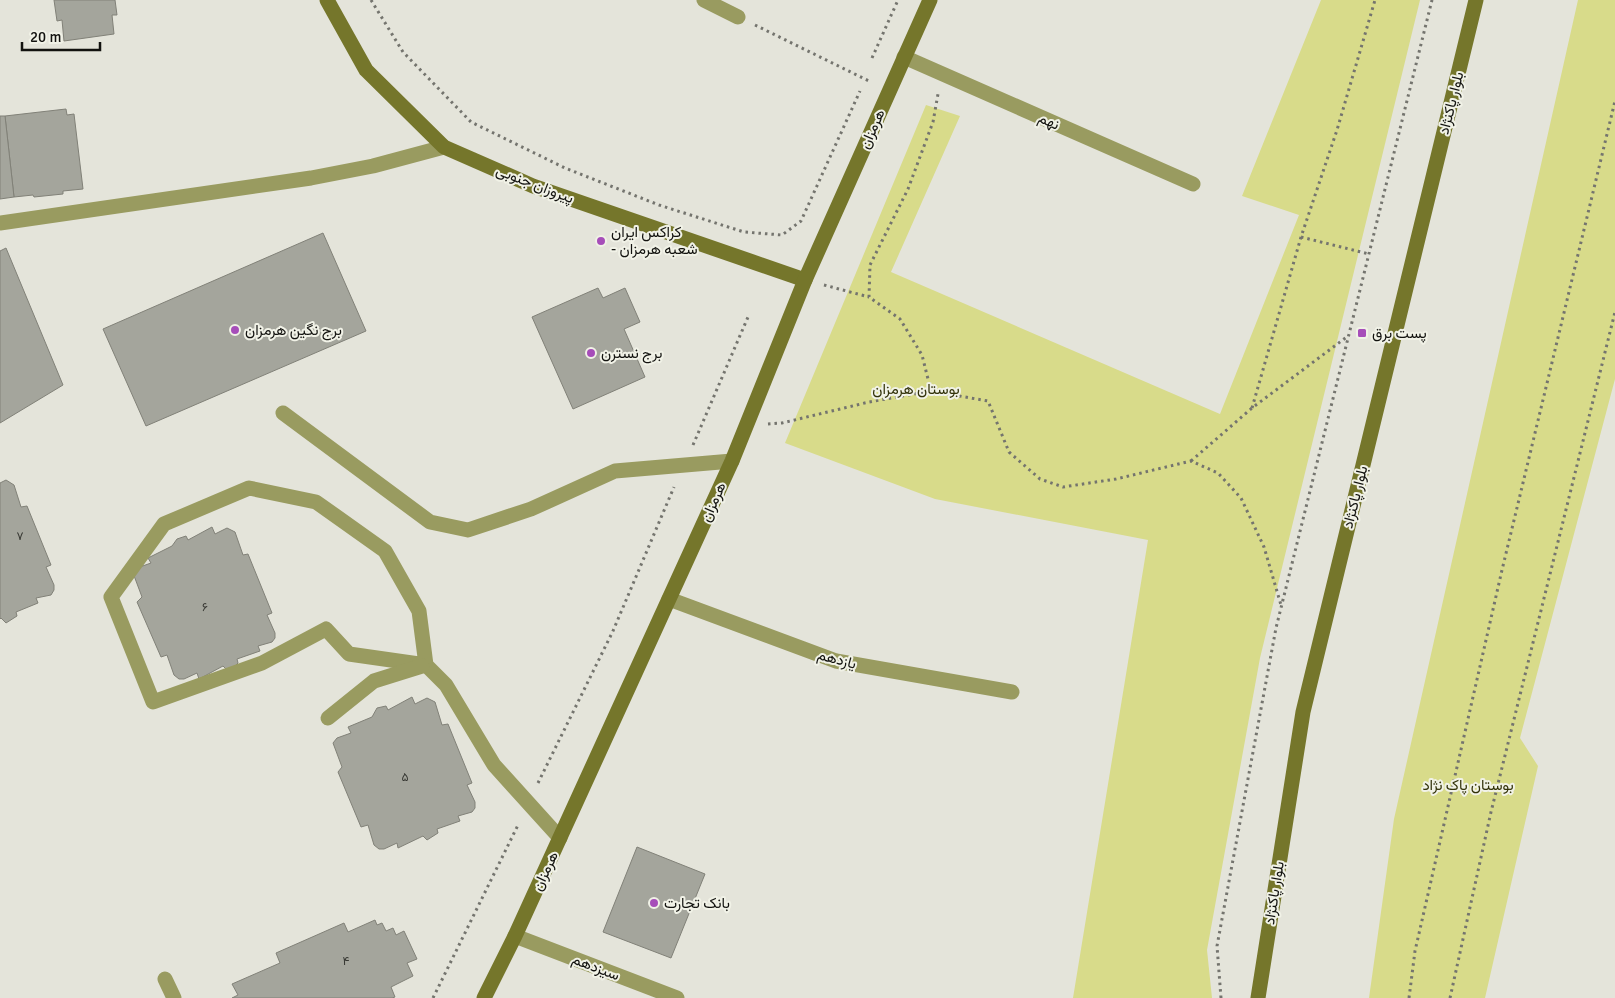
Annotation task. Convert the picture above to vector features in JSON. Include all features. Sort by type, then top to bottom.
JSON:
[{"type":"street","name":"پیروزان جنوبی","points":[[328,0],[366,70],[444,147],[533,186],[805,280]]},
{"type":"street","points":[[704,0],[738,17]]},
{"type":"street","name":"هرمزان","points":[[484,998],[516,936],[732,461],[805,280],[930,0]]},
{"type":"street","name":"بلوار پاکنژاد","points":[[1258,998],[1302,712],[1476,0]]},
{"type":"street","name":"نهم","points":[[904,57],[1193,184]]},
{"type":"street","points":[[0,223],[311,178],[373,166],[444,147]]},
{"type":"street","points":[[283,413],[430,522],[468,530],[531,509],[616,471],[732,461]]},
{"type":"street","points":[[426,664],[349,654],[326,629],[262,663],[153,702],[110,597],[164,524],[249,488],[316,502],[385,551],[419,611],[426,664],[446,685],[494,765],[560,838]]},
{"type":"street","name":"یازدهم","points":[[669,599],[836,661],[1012,692]]},
{"type":"street","points":[[328,718],[374,681],[426,664]]},
{"type":"street","name":"سیزدهم","points":[[516,936],[677,998]]},
{"type":"street","points":[[166,979],[174,998]]},
{"type":"path","name":"پیروزان جنوبی","points":[[371,0],[402,52],[471,122],[566,168],[659,205],[744,232],[782,235]]},
{"type":"path","points":[[872,58],[898,0]]},
{"type":"path","points":[[1252,408],[1301,237],[1337,130],[1375,0]]},
{"type":"path","points":[[1222,998],[1217,946],[1281,606],[1432,0]]},
{"type":"path","points":[[738,17],[889,91]]},
{"type":"path","points":[[869,297],[870,265],[908,189],[933,122],[942,73]]},
{"type":"path","name":"هرمزان","points":[[782,235],[800,221],[860,91]]},
{"type":"path","points":[[1409,998],[1415,951],[1500,579],[1615,101]]},
{"type":"path","points":[[1301,237],[1369,254]]},
{"type":"path","points":[[805,280],[869,297],[900,319],[922,355],[931,390]]},
{"type":"path","points":[[1450,998],[1491,812],[1615,312]]},
{"type":"path","points":[[690,452],[748,317]]},
{"type":"path","points":[[747,424],[782,423],[869,402],[931,390],[988,402],[1009,452],[1040,479],[1063,487],[1116,479],[1191,461],[1252,408],[1349,336]]},
{"type":"path","points":[[1191,461],[1218,473],[1241,498],[1264,547],[1281,606]]},
{"type":"path","points":[[538,783],[612,631],[678,478]]},
{"type":"path","points":[[433,998],[520,819]]},
{"type":"green space","name":"بوستان هرمزان","points":[[1321,0],[1420,0],[1260,658],[1207,950],[1212,998],[1073,998],[1148,540],[935,499],[785,443],[926,105],[960,116],[891,272],[1220,414],[1299,215],[1242,196]]},
{"type":"green space","name":"بوستان پاک نژاد","points":[[1578,0],[1615,0],[1615,379],[1520,738],[1538,766],[1485,998],[1369,998],[1394,819]]},
{"type":"building","points":[[54,0],[115,0],[117,15],[112,15],[114,34],[64,41],[62,20],[57,21]]},
{"type":"building","points":[[66,109],[67,115],[74,114],[83,189],[63,191],[63,194],[14,197],[5,116]]},
{"type":"building","points":[[0,116],[5,116],[14,197],[0,199]]},
{"type":"building","name":"برج نگین هرمزان","points":[[323,233],[366,331],[146,426],[103,329]]},
{"type":"building","points":[[6,248],[63,385],[0,423],[0,251]]},
{"type":"building","name":"برج نسترن","points":[[598,288],[603,298],[625,288],[640,322],[624,329],[645,377],[573,409],[532,317]]},
{"type":"building","points":[[6,480],[14,485],[21,507],[27,506],[51,565],[46,567],[54,585],[54,590],[51,595],[36,598],[38,603],[16,612],[17,616],[6,623],[0,619],[0,483]]},
{"type":"building","points":[[212,527],[215,534],[227,528],[235,532],[243,555],[248,554],[272,613],[267,615],[275,633],[275,638],[272,642],[258,646],[260,651],[237,659],[238,663],[233,668],[227,670],[223,666],[199,679],[197,673],[184,679],[179,679],[174,675],[167,655],[161,657],[137,602],[142,597],[133,573],[137,568],[151,563],[148,558],[172,546],[177,539],[186,536],[188,540]]},
{"type":"building","points":[[412,697],[415,704],[427,698],[435,702],[442,725],[448,724],[472,783],[467,785],[475,802],[475,808],[472,812],[458,816],[460,821],[437,829],[438,833],[427,840],[423,836],[398,848],[397,843],[384,849],[379,849],[374,845],[368,825],[361,827],[338,772],[342,767],[333,743],[337,738],[351,733],[348,727],[372,717],[377,708],[386,706],[388,710]]},
{"type":"building","name":"بانک تجارت","points":[[637,847],[705,874],[671,958],[603,932]]},
{"type":"building","points":[[375,920],[377,925],[382,923],[386,931],[393,928],[396,935],[404,931],[417,959],[407,963],[413,976],[391,987],[395,997],[232,998],[238,995],[232,984],[280,963],[276,953],[344,923],[348,932]]},
{"type":"place","name":"کراکس ایران - شعبه هرمزان","points":[[601,241]]},
{"type":"place","name":"برج نگین هرمزان","points":[[235,330]]},
{"type":"place","name":"پست برق","points":[[1362,333]]},
{"type":"place","name":"برج نسترن","points":[[591,353]]},
{"type":"place","name":"بانک تجارت","points":[[654,903]]}]
